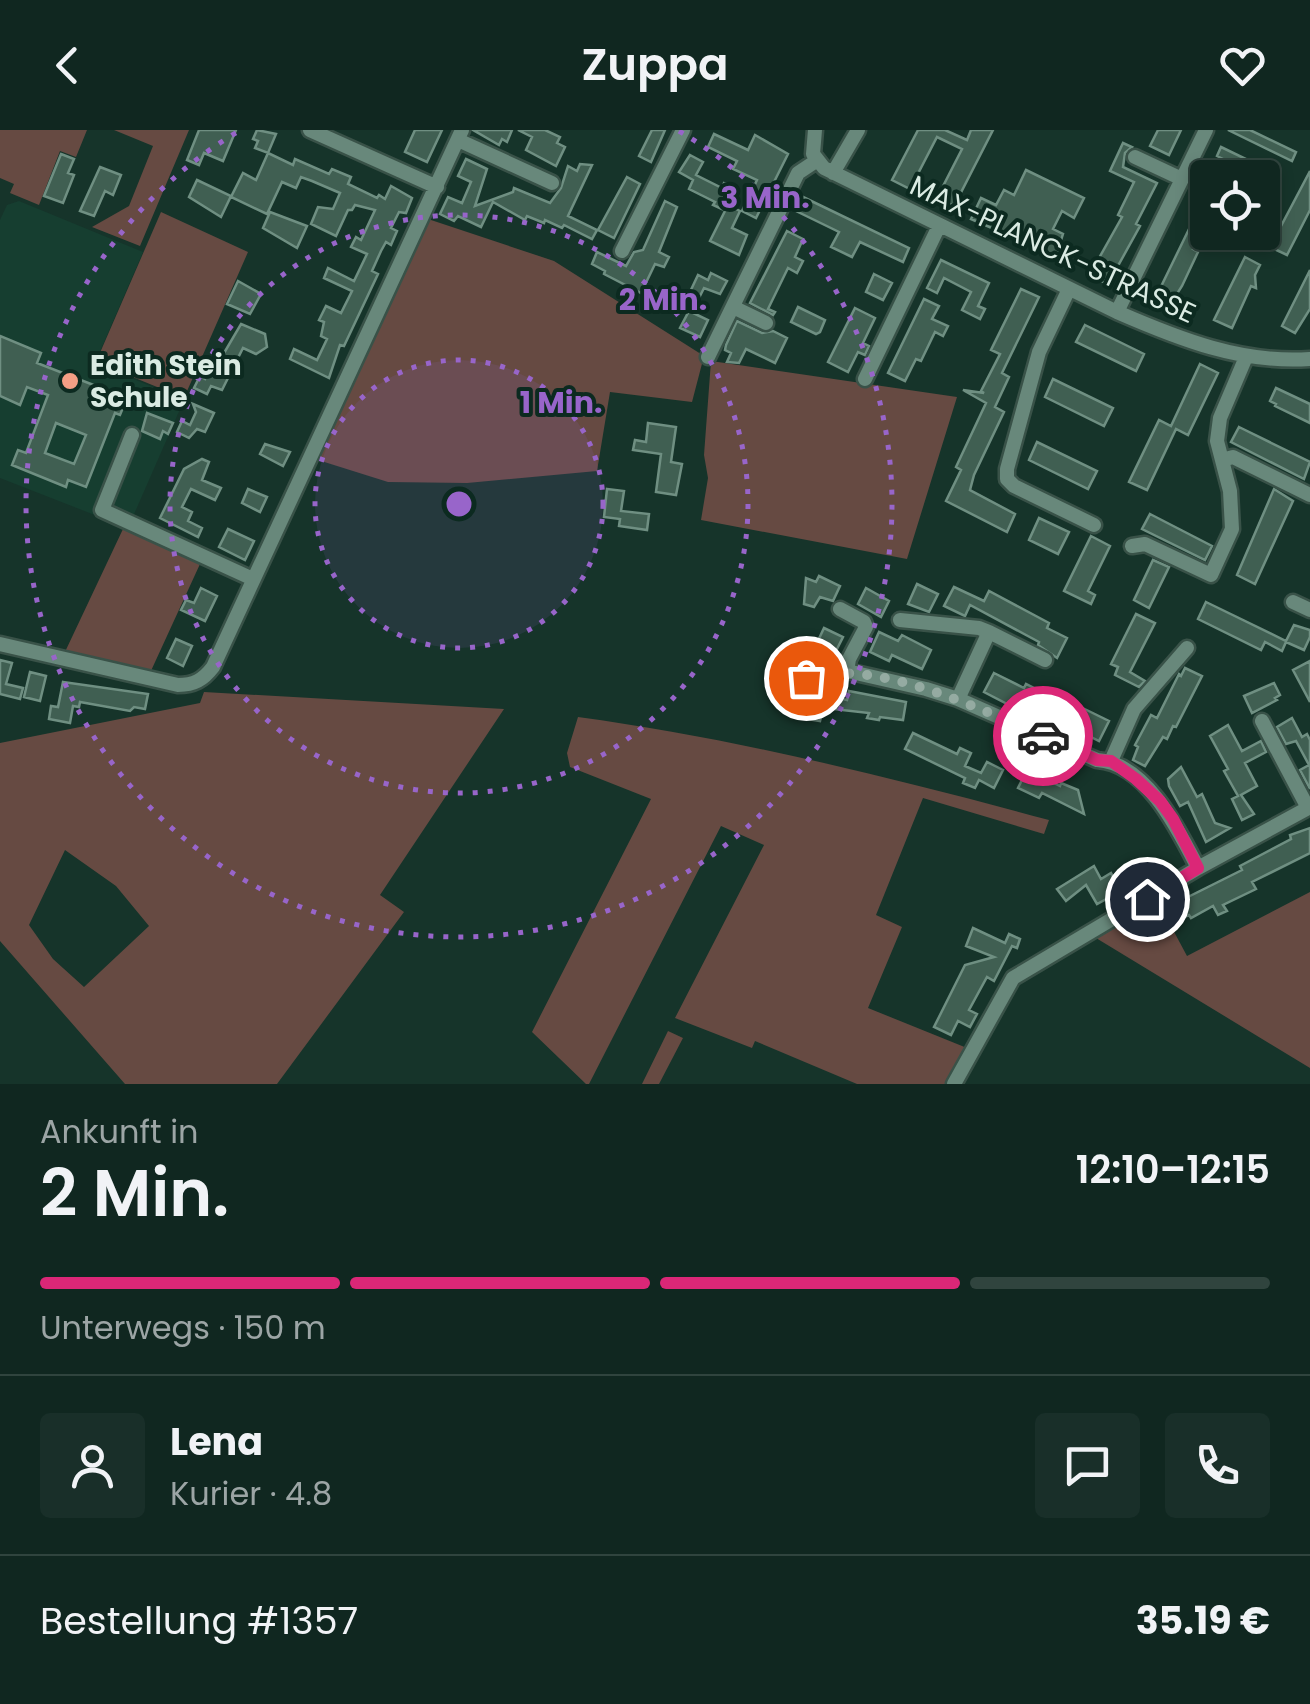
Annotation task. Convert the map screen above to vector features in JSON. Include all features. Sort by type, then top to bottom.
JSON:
[{"type":"street","points":[[310,130],[437,187]]},
{"type":"street","points":[[622,252],[682,130]]},
{"type":"street","points":[[708,357],[798,173],[816,161],[812,146],[815,130]]},
{"type":"street","points":[[833,173],[858,130]]},
{"type":"street","points":[[1117,312],[1206,130]]},
{"type":"street","points":[[0,644],[188,685],[198,682],[213,667],[460,135],[552,183]]},
{"type":"street","points":[[1135,158],[1182,179]]},
{"type":"street","name":"MAX-PLANCK-STRASSE","points":[[816,161],[938,226],[1159,330],[1246,357],[1310,359]]},
{"type":"street","points":[[865,379],[938,226]]},
{"type":"street","points":[[1069,289],[1039,352],[1007,479],[1094,526]]},
{"type":"street","points":[[733,306],[766,323]]},
{"type":"street","points":[[1132,546],[1145,544],[1211,575],[1232,529],[1230,491],[1217,441],[1220,418],[1246,357]]},
{"type":"street","points":[[132,435],[102,510],[253,579]]},
{"type":"street","points":[[1222,460],[1233,457],[1310,495]]},
{"type":"street","points":[[1292,602],[1310,610]]},
{"type":"street","points":[[840,609],[866,627],[849,659],[847,672]]},
{"type":"street","points":[[900,620],[979,628],[1045,660]]},
{"type":"street","points":[[958,699],[988,632]]},
{"type":"street","points":[[1111,761],[1134,709],[1187,648]]},
{"type":"street","points":[[827,674],[847,672],[958,699],[1097,760],[1111,761],[1160,801],[1198,868]]},
{"type":"street","points":[[954,1084],[1013,978],[1198,868],[1309,808],[1262,721]]},
{"type":"shaded area","points":[[0,130],[87,130],[76,157],[60,151],[39,205],[10,193],[14,184],[0,178]]},
{"type":"shaded area","points":[[114,130],[189,130],[140,246],[92,227],[129,206],[153,146]]},
{"type":"shaded area","name":"Edith Stein Schule","points":[[19,201],[143,252],[95,363],[184,400],[128,528],[0,478],[0,220],[7,205]]},
{"type":"shaded area","points":[[161,212],[248,252],[184,398],[96,362]]},
{"type":"shaded area","points":[[428,219],[554,261],[704,356],[692,402],[610,392],[597,471],[467,483],[388,482],[318,460]]},
{"type":"shaded area","points":[[711,361],[957,397],[907,559],[701,520],[708,478],[704,455]]},
{"type":"shaded area","points":[[123,529],[200,564],[150,673],[64,654]]},
{"type":"shaded area","points":[[204,692],[504,709],[380,895],[404,912],[277,1084],[125,1084],[0,941],[0,743],[200,703]],"holes":[[[65,850],[116,886],[149,926],[84,987],[53,959],[29,925]]]},
{"type":"shaded area","points":[[578,717],[698,736],[815,761],[1049,820],[1044,834],[923,798],[876,915],[902,927],[868,1008],[967,1048],[948,1084],[857,1084],[755,1041],[752,1048],[675,1018],[764,845],[721,826],[589,1084],[532,1032],[651,799],[570,767],[567,753]]},
{"type":"shaded area","points":[[1310,892],[1310,1068],[1096,938],[1157,900],[1187,956]]},
{"type":"shaded area","points":[[668,1031],[683,1038],[659,1084],[642,1084]]},
{"type":"building","points":[[199,130],[236,130],[223,161],[204,153],[199,165],[187,160]]},
{"type":"building","points":[[257,130],[276,134],[268,153],[255,148]]},
{"type":"building","points":[[415,130],[442,130],[427,162],[405,152]]},
{"type":"building","points":[[473,130],[512,130],[507,142],[502,139],[499,145]]},
{"type":"building","points":[[518,130],[545,130],[560,137],[557,143],[565,147],[556,166],[526,150],[532,137]]},
{"type":"building","points":[[652,130],[665,130],[651,162],[639,156]]},
{"type":"building","points":[[918,130],[945,130],[967,140],[971,130],[993,130],[954,206],[937,198],[962,149],[937,137],[910,189],[892,180]]},
{"type":"building","points":[[1158,130],[1181,130],[1169,155],[1150,146]]},
{"type":"building","points":[[1228,130],[1250,130],[1296,152],[1292,161]]},
{"type":"building","points":[[714,134],[748,150],[755,135],[788,154],[756,218],[742,211],[757,180],[733,169],[737,161],[708,147]]},
{"type":"building","points":[[1123,143],[1132,147],[1125,153],[1123,167],[1157,183],[1136,224],[1140,226],[1108,284],[1089,276],[1122,217],[1118,215],[1134,182],[1110,171]]},
{"type":"building","points":[[1221,147],[1248,160],[1223,160],[1217,156]]},
{"type":"building","points":[[268,153],[293,165],[295,159],[329,174],[332,169],[351,177],[348,184],[377,198],[379,195],[385,199],[391,186],[412,198],[406,213],[399,212],[391,228],[397,231],[391,245],[386,242],[381,251],[372,271],[378,274],[344,346],[340,345],[329,378],[290,359],[294,349],[317,360],[327,339],[321,336],[324,322],[319,320],[326,306],[341,313],[352,291],[324,278],[328,268],[354,281],[367,254],[351,247],[356,237],[361,240],[375,210],[355,205],[348,210],[336,236],[311,224],[318,207],[333,209],[340,193],[312,181],[301,177],[296,188],[282,182],[267,214],[231,197],[243,173],[256,180]]},
{"type":"building","points":[[61,154],[74,159],[68,173],[74,175],[63,203],[44,196]]},
{"type":"building","points":[[690,155],[703,162],[696,175],[722,188],[724,183],[732,186],[722,209],[689,189],[693,180],[679,172]]},
{"type":"building","points":[[466,159],[487,169],[475,206],[513,192],[514,188],[550,203],[561,188],[568,166],[577,171],[580,164],[592,165],[568,216],[597,230],[592,239],[564,225],[562,228],[527,216],[525,220],[493,202],[481,227],[458,216],[454,221],[440,214],[448,197],[462,203],[471,182],[458,176]]},
{"type":"building","points":[[100,167],[121,175],[113,195],[105,191],[94,216],[80,211]]},
{"type":"building","points":[[1026,170],[1084,198],[1074,218],[1062,211],[1053,229],[1063,234],[1056,256],[971,219],[981,198],[996,205],[1004,190],[1014,195]]},
{"type":"building","points":[[1310,171],[1310,210],[1287,255],[1276,250],[1280,250],[1280,228]]},
{"type":"building","points":[[627,177],[640,184],[614,238],[598,230]]},
{"type":"building","points":[[197,180],[231,196],[221,217],[189,197]]},
{"type":"building","points":[[803,197],[909,248],[903,262],[860,242],[852,257],[831,247],[839,232],[796,211]]},
{"type":"building","points":[[665,201],[677,207],[659,252],[669,257],[664,267],[655,264],[641,293],[592,264],[597,252],[626,266],[634,252],[643,250]]},
{"type":"building","points":[[728,205],[740,211],[732,228],[747,235],[739,255],[710,241]]},
{"type":"building","points":[[270,212],[307,226],[297,248],[263,228]]},
{"type":"building","points":[[1190,227],[1190,250],[1198,252],[1182,286],[1168,308],[1154,301]]},
{"type":"building","points":[[787,231],[803,239],[795,257],[803,261],[797,273],[788,268],[768,309],[775,312],[773,315],[750,303]]},
{"type":"building","points":[[1245,257],[1260,265],[1255,275],[1256,288],[1251,286],[1232,328],[1214,320]]},
{"type":"building","points":[[941,260],[989,283],[978,306],[985,309],[980,319],[962,310],[971,292],[944,278],[937,293],[927,288]]},
{"type":"building","points":[[1310,270],[1310,309],[1295,333],[1282,326]]},
{"type":"building","points":[[711,273],[727,281],[720,294],[704,288],[699,298],[689,294],[698,275],[708,280]]},
{"type":"building","points":[[874,274],[892,283],[883,300],[866,292]]},
{"type":"building","points":[[238,281],[261,294],[250,314],[227,304]]},
{"type":"building","points":[[1021,289],[1039,297],[1002,373],[1009,377],[995,407],[1004,412],[970,490],[1015,514],[1007,532],[946,501],[961,470],[956,467],[986,403],[963,390],[984,393],[981,391],[1000,354],[991,350]]},
{"type":"building","points":[[924,299],[939,306],[932,319],[948,326],[943,336],[935,332],[921,361],[916,359],[905,381],[888,373]]},
{"type":"building","points":[[798,307],[825,320],[820,332],[816,334],[791,322]]},
{"type":"building","points":[[855,308],[875,318],[863,343],[869,346],[865,355],[858,352],[848,372],[828,362]]},
{"type":"building","points":[[689,311],[708,320],[700,337],[680,328]]},
{"type":"building","points":[[737,321],[762,333],[773,331],[787,338],[775,363],[746,349],[739,363],[727,362],[731,353],[725,350],[726,345]]},
{"type":"building","points":[[241,324],[265,334],[267,347],[256,354],[243,348],[222,390],[211,386],[207,394],[194,388],[200,376],[205,379],[213,363],[217,365]]},
{"type":"building","points":[[1085,325],[1144,354],[1136,371],[1076,342]]},
{"type":"building","points":[[0,336],[41,353],[37,363],[127,398],[120,415],[115,413],[86,487],[68,480],[66,487],[12,465],[18,450],[26,453],[48,395],[27,387],[20,405],[0,396]],"holes":[[[56,423],[86,435],[74,464],[45,453]]]},
{"type":"building","points":[[1200,364],[1218,373],[1188,435],[1176,429],[1147,490],[1129,482],[1159,420],[1171,426]]},
{"type":"building","points":[[1053,379],[1113,408],[1104,426],[1045,397]]},
{"type":"building","points":[[1276,388],[1310,404],[1310,423],[1270,401]]},
{"type":"building","points":[[193,404],[214,413],[205,432],[197,429],[189,438],[177,432],[182,421],[190,425],[196,412]]},
{"type":"building","points":[[147,413],[173,423],[168,434],[163,431],[160,439],[142,431]]},
{"type":"building","points":[[648,423],[676,427],[671,462],[682,464],[676,495],[656,492],[661,454],[633,450],[635,440],[646,442]]},
{"type":"building","points":[[1239,427],[1310,462],[1304,479],[1231,442]]},
{"type":"building","points":[[1037,442],[1097,471],[1088,489],[1029,460]]},
{"type":"building","points":[[265,444],[290,452],[283,466],[260,454]]},
{"type":"building","points":[[202,459],[209,462],[202,480],[221,488],[215,500],[191,489],[182,507],[192,512],[188,521],[202,528],[198,537],[160,518],[184,469]]},
{"type":"building","points":[[248,489],[267,497],[260,512],[242,503]]},
{"type":"building","points":[[607,489],[624,491],[621,511],[649,514],[647,530],[619,526],[620,519],[604,517]]},
{"type":"building","points":[[1274,489],[1293,501],[1255,584],[1237,575]]},
{"type":"building","points":[[1150,514],[1212,546],[1205,560],[1142,529]]},
{"type":"building","points":[[1039,518],[1069,532],[1058,554],[1029,540]]},
{"type":"building","points":[[228,529],[254,541],[245,560],[219,547]]},
{"type":"building","points":[[1091,536],[1110,546],[1088,591],[1095,595],[1091,604],[1064,591]]},
{"type":"building","points":[[1153,560],[1169,567],[1149,608],[1134,600]]},
{"type":"building","points":[[819,576],[840,586],[833,601],[820,597],[814,607],[804,604],[806,578],[816,582]]},
{"type":"building","points":[[917,584],[938,594],[929,612],[908,604]]},
{"type":"building","points":[[954,587],[984,601],[989,591],[1049,623],[1047,628],[1067,638],[1057,658],[1039,642],[970,605],[965,616],[944,606]]},
{"type":"building","points":[[201,588],[217,596],[205,621],[181,610],[186,600],[194,603]]},
{"type":"building","points":[[866,588],[889,601],[881,617],[858,604]]},
{"type":"building","points":[[1206,602],[1286,641],[1294,625],[1310,630],[1310,637],[1304,650],[1286,642],[1282,651],[1265,642],[1261,650],[1198,619]]},
{"type":"building","points":[[1136,614],[1155,623],[1130,672],[1145,681],[1139,687],[1115,675],[1118,667],[1111,664]]},
{"type":"building","points":[[824,628],[843,637],[835,653],[816,645]]},
{"type":"building","points":[[879,632],[898,641],[902,635],[931,650],[922,669],[892,655],[889,661],[870,652]]},
{"type":"building","points":[[176,639],[192,646],[183,666],[167,658]]},
{"type":"building","points":[[801,643],[816,645],[812,655],[800,653]]},
{"type":"building","points":[[0,660],[12,663],[6,684],[23,688],[20,699],[0,694]]},
{"type":"building","points":[[1310,661],[1310,702],[1293,670]]},
{"type":"building","points":[[1185,668],[1202,676],[1176,727],[1167,739],[1163,737],[1145,766],[1133,760],[1138,747],[1135,745],[1151,715],[1157,718]]},
{"type":"building","points":[[30,672],[46,676],[40,701],[24,697]]},
{"type":"building","points":[[994,673],[1024,688],[1026,684],[1056,699],[1058,696],[1109,721],[1099,741],[1049,716],[1046,721],[1017,704],[1015,708],[984,692]]},
{"type":"building","points":[[63,682],[148,694],[145,709],[134,707],[130,711],[80,702],[79,707],[73,706],[70,723],[49,719],[51,706],[58,707]]},
{"type":"building","points":[[1274,683],[1280,695],[1277,700],[1252,713],[1244,696]]},
{"type":"building","points":[[849,691],[906,702],[903,720],[879,720],[867,718],[869,713],[833,709],[838,698],[847,700]]},
{"type":"building","points":[[803,696],[825,700],[820,721],[801,718]]},
{"type":"building","points":[[1292,718],[1302,737],[1307,734],[1310,740],[1310,789],[1300,770],[1309,765],[1296,741],[1286,744],[1277,727]]},
{"type":"building","points":[[1228,725],[1242,751],[1261,741],[1266,752],[1245,763],[1257,786],[1241,795],[1254,814],[1242,820],[1232,799],[1238,796],[1224,771],[1228,769],[1210,736]]},
{"type":"building","points":[[913,733],[957,754],[960,748],[971,753],[965,766],[981,773],[987,762],[1003,770],[994,788],[979,780],[975,788],[963,783],[965,778],[905,749]]},
{"type":"building","points":[[1181,767],[1197,797],[1202,794],[1215,823],[1230,828],[1206,842],[1188,802],[1180,806],[1169,786],[1168,779]]},
{"type":"building","points":[[1027,770],[1078,790],[1084,814],[1042,793],[1039,798],[1018,788]]},
{"type":"building","points":[[1310,828],[1310,853],[1252,882],[1256,889],[1223,905],[1227,911],[1218,915],[1213,906],[1178,920],[1170,906],[1242,870],[1240,866],[1291,839],[1290,835]]},
{"type":"building","points":[[1094,866],[1101,879],[1111,873],[1121,891],[1097,904],[1086,885],[1066,901],[1057,889]]},
{"type":"building","points":[[973,928],[1005,943],[1009,934],[1020,939],[1017,948],[1012,946],[994,981],[987,977],[969,1010],[977,1014],[970,1027],[958,1021],[951,1035],[934,1027],[965,965],[994,957],[966,946]]},
{"type":"way so far","points":[[806,678],[818,686],[825,682],[827,674],[847,672],[926,689],[1043,736]]},
{"type":"place","name":"Edith Stein Schule","points":[[70,381]]},
{"type":"route","points":[[1043,736],[1097,760],[1111,761],[1149,790],[1173,819],[1198,868],[1147,899]]}]
